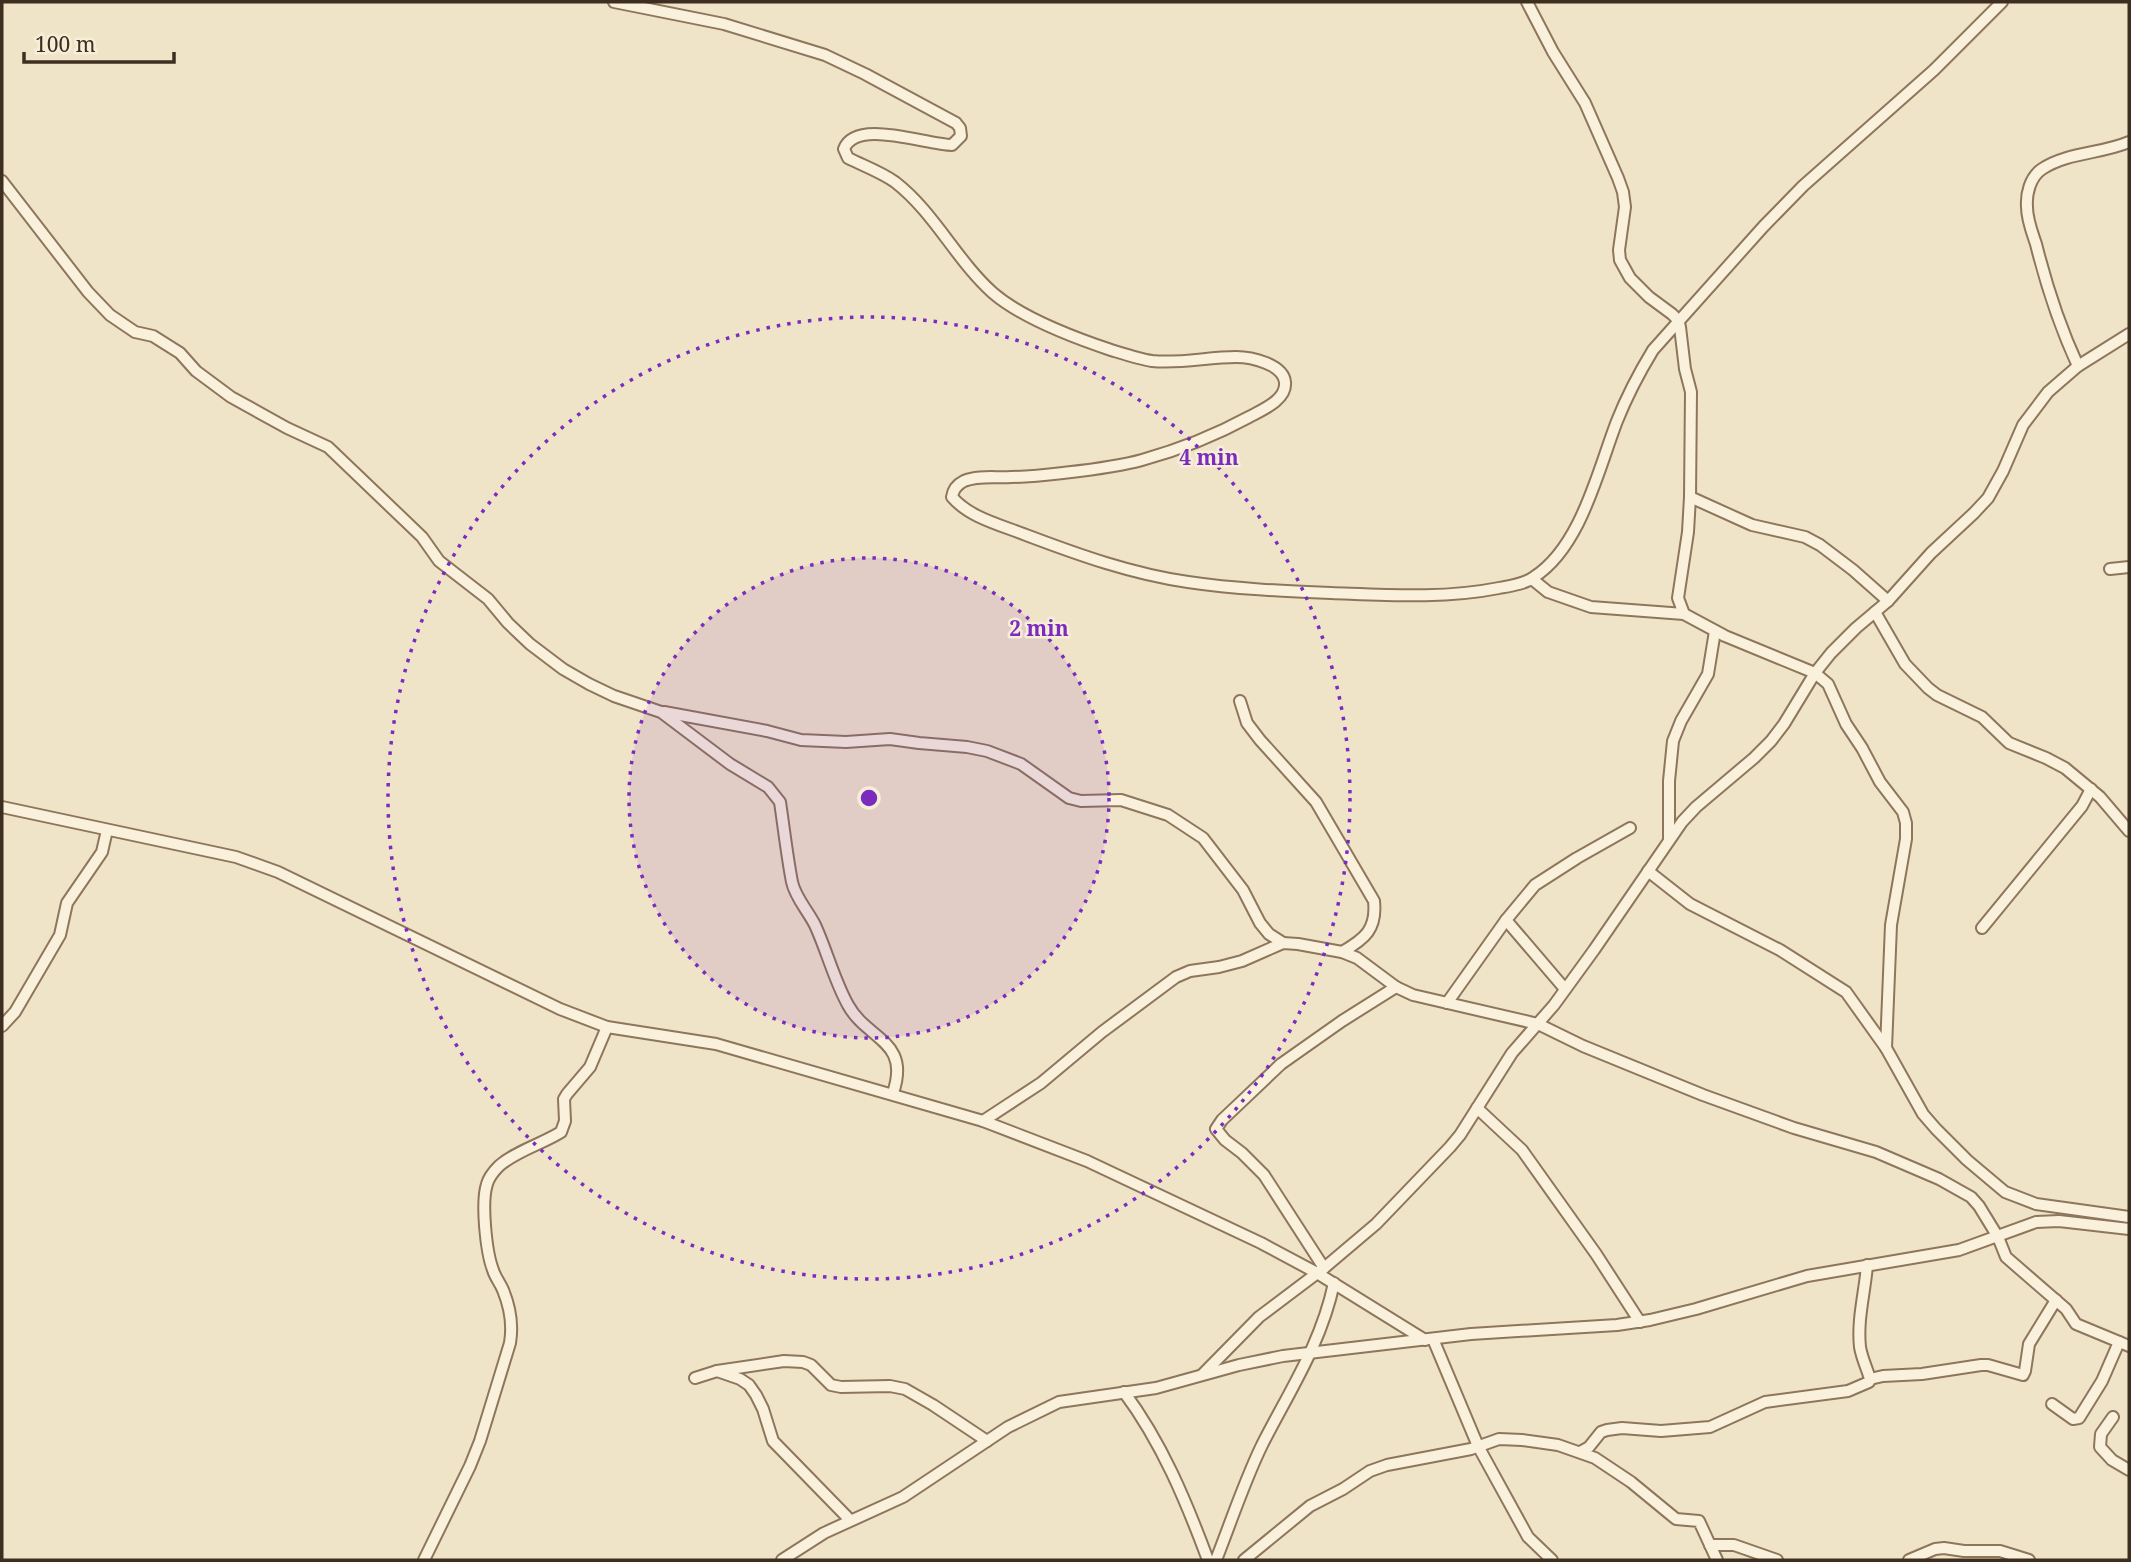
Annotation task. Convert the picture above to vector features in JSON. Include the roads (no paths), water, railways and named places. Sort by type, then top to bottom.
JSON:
[{"type":"street","points":[[614,2],[724,24],[825,55],[956,124],[960,128],[961,136],[952,145],[869,135],[854,137],[847,141],[844,149],[848,159],[894,182],[918,203],[976,275],[993,293],[1014,308],[1084,341],[1114,351],[1152,361],[1201,361],[1238,357],[1270,365],[1281,373],[1285,382],[1283,392],[1271,405],[1230,427],[1140,461],[1064,473],[981,478],[963,482],[954,489],[952,497],[961,507],[1116,567],[1189,583],[1288,591],[1420,596],[1483,591],[1532,579],[1546,569],[1566,545],[1587,506],[1618,420],[1639,373],[1653,350],[1763,227],[1803,187],[1934,70],[2002,2]]},
{"type":"street","points":[[1527,2],[1553,52],[1585,103],[1618,178],[1625,207],[1620,260],[1630,278],[1678,320],[1691,392],[1688,532],[1678,598],[1684,614]]},
{"type":"street","points":[[2078,366],[2053,307],[2027,212],[2028,191],[2033,178],[2054,163],[2129,142]]},
{"type":"street","points":[[2,181],[88,292],[110,314],[135,332],[153,336],[180,352],[203,377],[231,397],[328,447],[422,537],[439,561],[480,592],[520,636],[552,662],[614,696],[662,712],[767,731],[801,740],[846,742],[891,738],[987,751],[1021,764],[1069,798],[1081,802],[1121,800],[1168,815],[1203,838],[1243,890],[1260,923],[1269,934],[1283,943]]},
{"type":"street","points":[[1201,1376],[1259,1317],[1376,1224],[1424,1176],[1460,1135],[1512,1053],[1538,1024],[1594,950],[1669,838],[1696,807],[1771,741],[1815,673],[1845,638],[1888,601],[1931,553],[1988,498],[2028,417],[2048,392],[2064,376],[2129,334]]},
{"type":"street","points":[[1690,497],[1752,525],[1805,537],[1837,558],[1888,601]]},
{"type":"street","points":[[2110,569],[2129,567]]},
{"type":"street","points":[[1532,579],[1548,592],[1591,607],[1684,614],[1715,631],[1815,673],[1833,691],[1846,724],[1880,782],[1903,812],[1906,823],[1906,839],[1892,911],[1886,1048]]},
{"type":"street","points":[[1875,612],[1905,664],[1928,688],[1982,717],[2009,743],[2065,768],[2091,789],[2129,831]]},
{"type":"street","points":[[1669,838],[1669,781],[1673,741],[1707,674],[1715,631]]},
{"type":"street","points":[[1240,701],[1247,723],[1259,740],[1316,802],[1374,901],[1376,912],[1373,925],[1366,935],[1342,952]]},
{"type":"street","points":[[662,712],[730,764],[768,787],[780,802],[794,890],[816,928],[848,1005],[892,1051],[897,1074],[893,1093]]},
{"type":"street","points":[[1982,928],[2082,806],[2091,789]]},
{"type":"street","points":[[2,807],[236,857],[278,872],[561,1009],[607,1027],[716,1044],[983,1121],[1087,1161],[1321,1270]]},
{"type":"street","points":[[1447,1003],[1506,920],[1539,882],[1630,828]]},
{"type":"street","points":[[2,1026],[15,1012],[60,935],[68,903],[102,852],[107,830]]},
{"type":"street","points":[[1648,871],[1690,904],[1780,950],[1835,984],[1854,1002],[1886,1048],[1918,1106],[1936,1129],[2004,1192],[2036,1204],[2129,1217]]},
{"type":"street","points":[[1506,920],[1565,989]]},
{"type":"street","points":[[983,1121],[1041,1083],[1102,1032],[1176,977],[1190,971],[1242,961],[1283,943],[1342,952],[1370,966],[1396,987],[1413,995],[1538,1024],[1605,1055],[1715,1099],[1784,1124],[1876,1152],[1971,1197],[1998,1237],[2008,1260],[2066,1309],[2078,1325],[2124,1344],[2079,1418],[2073,1419],[2052,1404]]},
{"type":"street","points":[[1396,987],[1281,1064],[1222,1120],[1216,1129],[1264,1175],[1321,1270],[1334,1283],[1429,1339],[1478,1446],[1528,1537],[1552,1560]]},
{"type":"street","points":[[424,1560],[475,1454],[510,1343],[510,1317],[487,1248],[486,1184],[502,1163],[561,1132],[565,1121],[566,1094],[590,1067],[607,1027]]},
{"type":"street","points":[[1477,1108],[1522,1150],[1583,1234],[1640,1322]]},
{"type":"street","points":[[782,1560],[824,1533],[903,1497],[987,1441],[1036,1412],[1059,1402],[1156,1388],[1264,1360],[1312,1352],[1525,1329],[1640,1322],[1685,1312],[1807,1276],[1959,1250],[2036,1222],[2129,1230]]},
{"type":"street","points":[[1867,1265],[1861,1303],[1860,1346],[1870,1379]]},
{"type":"street","points":[[1216,1560],[1262,1446],[1312,1352],[1329,1308],[1334,1283]]},
{"type":"street","points":[[1580,1452],[1588,1448],[1601,1432],[1607,1430],[1622,1428],[1661,1432],[1710,1427],[1765,1402],[1848,1391],[1869,1382],[1870,1379],[1883,1376],[1981,1365],[2023,1375],[2029,1344],[2056,1300]]},
{"type":"street","points":[[695,1378],[717,1371],[796,1360],[811,1365],[831,1385],[905,1388],[987,1441]]},
{"type":"street","points":[[717,1371],[732,1375],[749,1385],[763,1409],[773,1441],[850,1520]]},
{"type":"street","points":[[1124,1392],[1142,1416],[1167,1463],[1208,1560]]},
{"type":"street","points":[[2113,1417],[2101,1434],[2100,1447],[2112,1460],[2129,1470]]},
{"type":"street","points":[[1244,1560],[1310,1506],[1370,1471],[1499,1439],[1558,1445],[1601,1462],[1676,1519],[1697,1519],[1701,1522],[1717,1560]]},
{"type":"street","points":[[1710,1545],[1734,1545],[1777,1560]]},
{"type":"street","points":[[1909,1560],[1933,1549],[1944,1548],[2000,1551],[2028,1560]]}]
